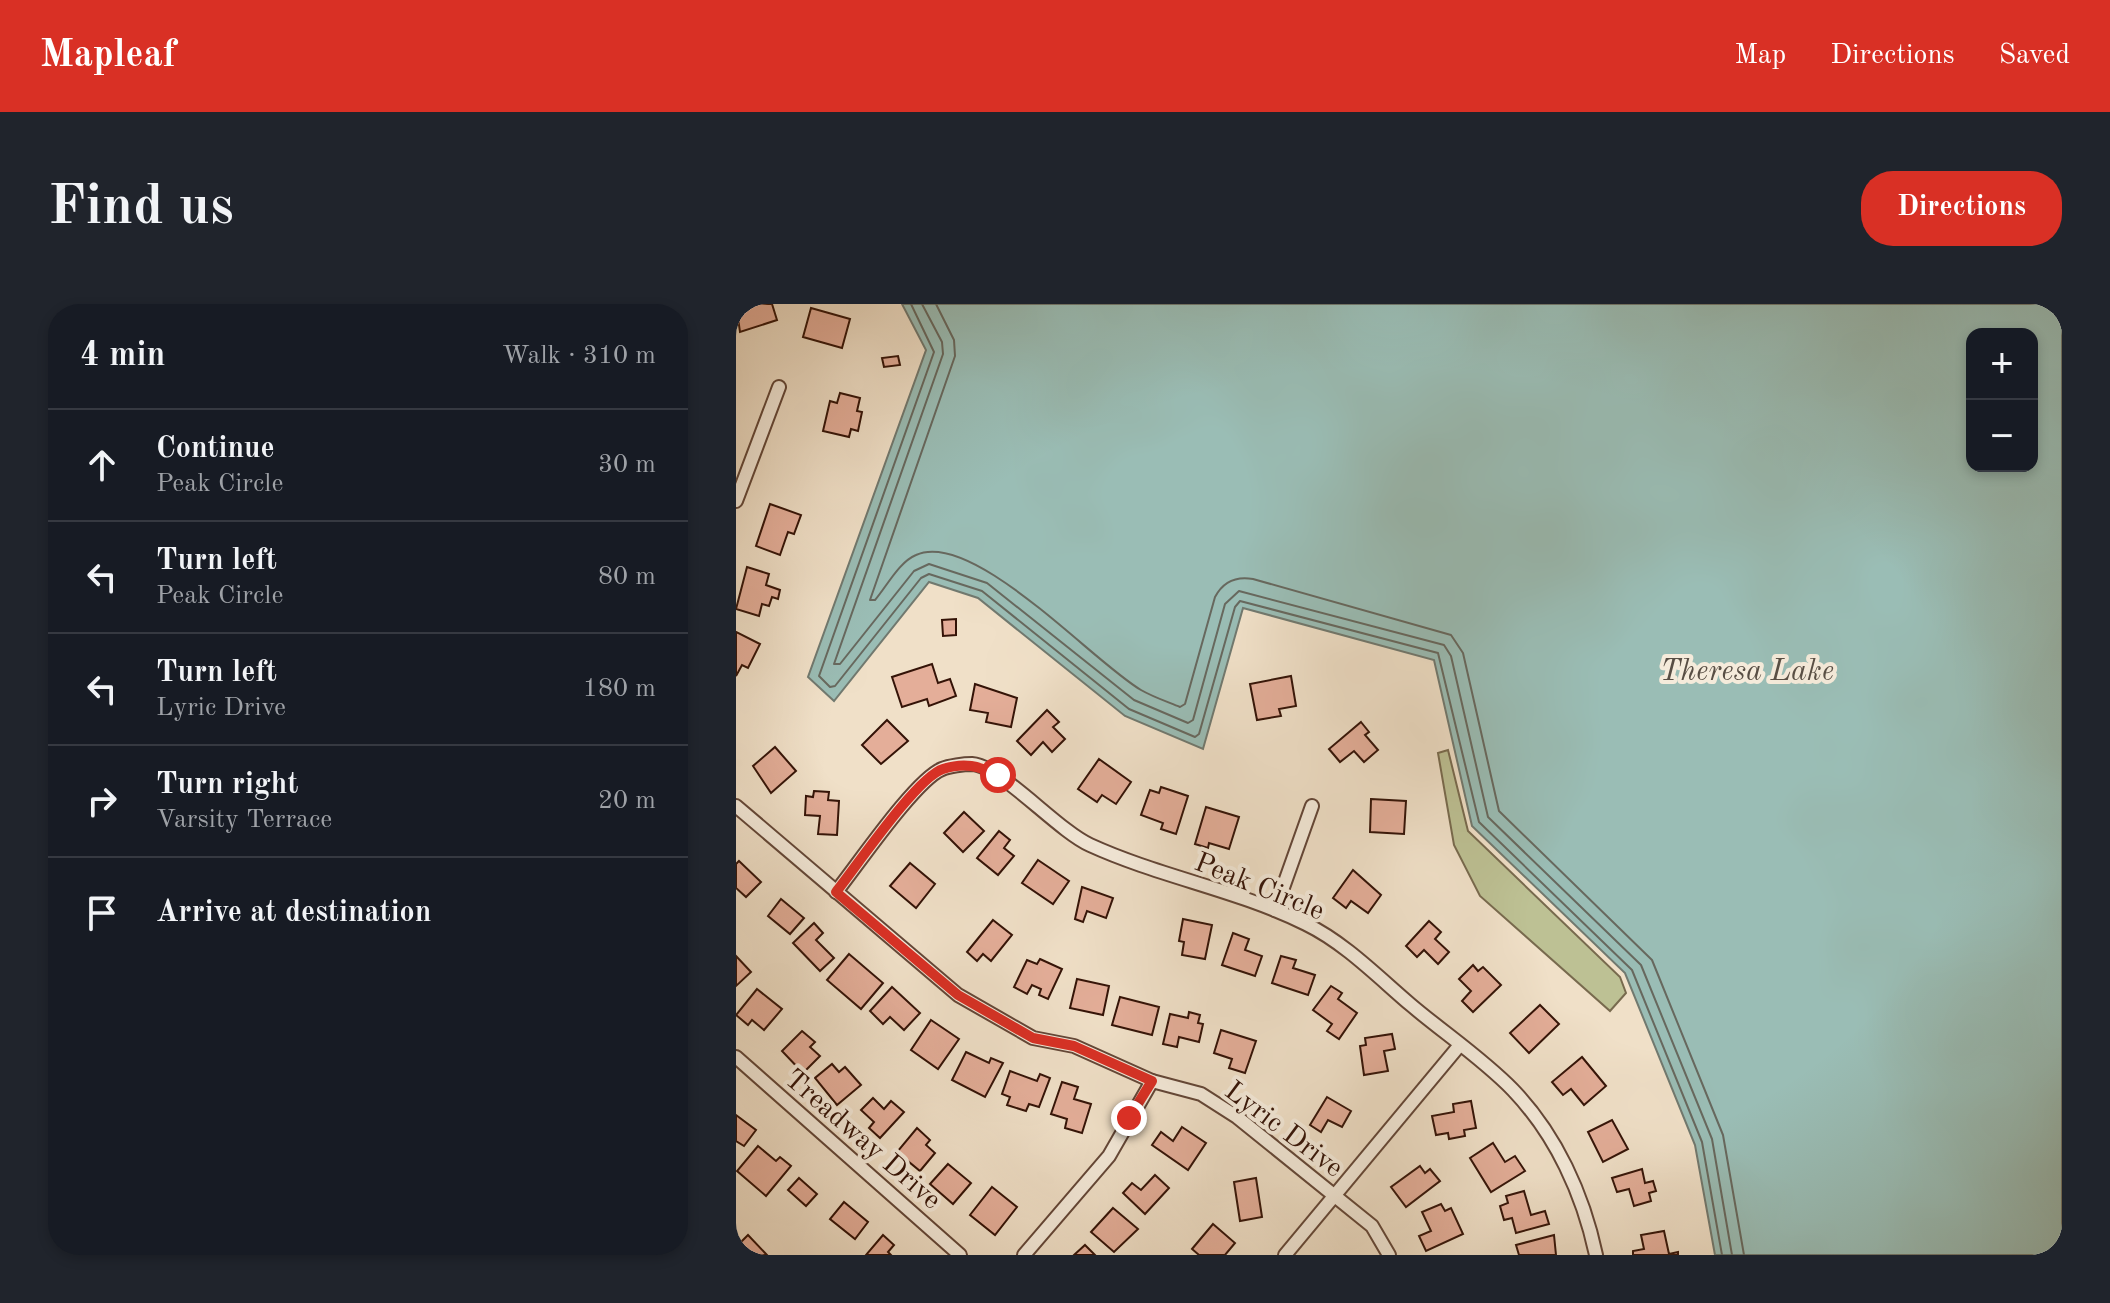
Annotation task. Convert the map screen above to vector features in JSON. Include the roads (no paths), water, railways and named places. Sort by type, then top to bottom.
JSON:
[{"type":"street","points":[[736,501],[779,387]]},
{"type":"street","name":"Peak Circle","points":[[836,892],[918,788],[941,770],[974,764],[998,775],[1055,823],[1088,845],[1275,910],[1308,925],[1353,955],[1511,1088],[1536,1117],[1562,1158],[1581,1200],[1596,1255]]},
{"type":"street","name":"Lyric Drive","points":[[736,806],[958,995],[1033,1038],[1074,1046],[1152,1081],[1201,1094],[1213,1101],[1372,1226],[1389,1255]]},
{"type":"street","points":[[1275,910],[1312,806]]},
{"type":"street","points":[[1285,1255],[1459,1046]]},
{"type":"street","name":"Treadway Drive","points":[[736,1057],[960,1255]]},
{"type":"street","points":[[1024,1255],[1109,1156],[1152,1081]]},
{"type":"water","name":"Theresa Lake","points":[[902,304],[2062,304],[2062,1255],[1715,1255],[1695,1145],[1625,973],[1472,826],[1434,660],[1243,608],[1203,749],[1125,716],[978,598],[929,582],[834,701],[808,677],[926,350]]}]
